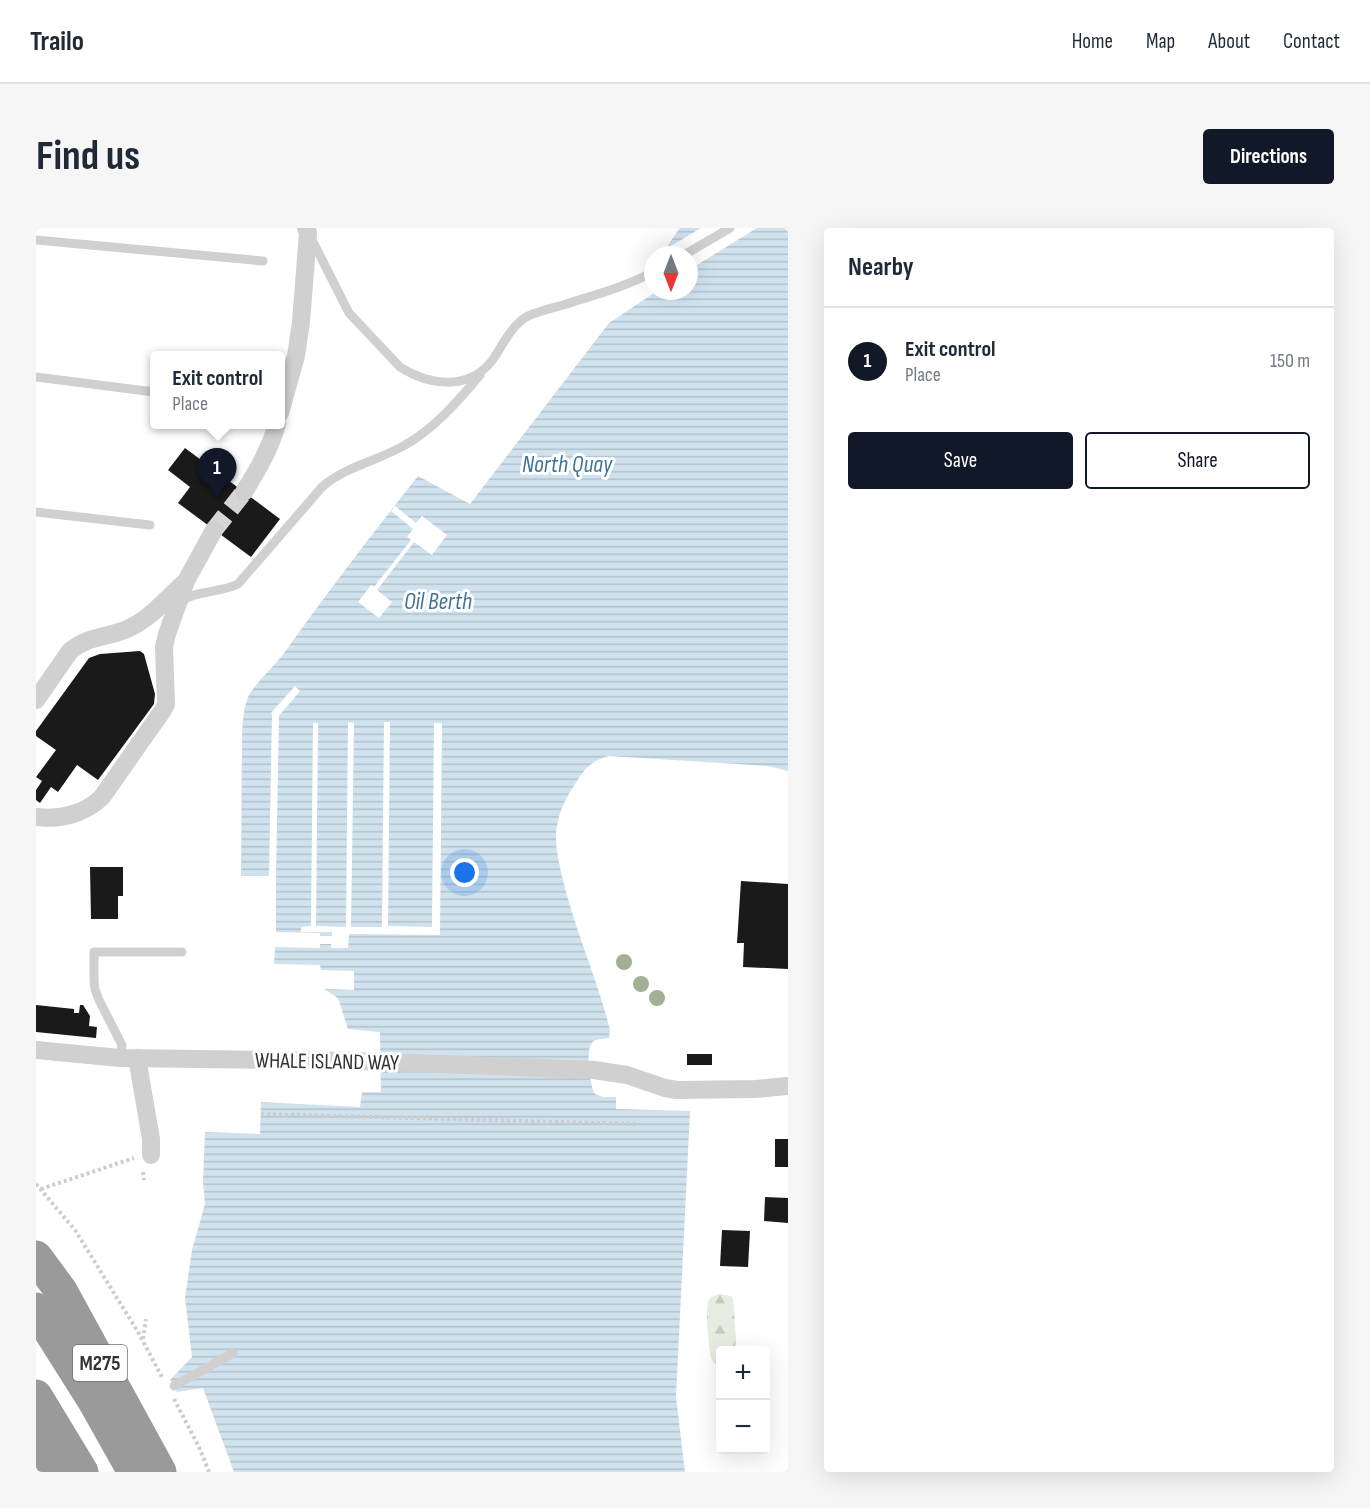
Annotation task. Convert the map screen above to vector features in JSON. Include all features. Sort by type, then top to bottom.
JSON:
[{"type":"highway","name":"M275","points":[[36,1257],[61,1291],[160,1472]]},
{"type":"highway","name":"M275","points":[[36,1309],[94,1401],[134,1472]]},
{"type":"highway","points":[[36,1396],[82,1472]]},
{"type":"highway","points":[[36,1442],[55,1472]]},
{"type":"street","points":[[285,396],[296,357],[301,322],[307,231]]},
{"type":"street","points":[[244,492],[260,466],[275,429]]},
{"type":"street","points":[[36,817],[62,817],[76,814],[96,804],[159,716],[166,704],[164,647],[167,634],[186,581],[214,530]]},
{"type":"street","points":[[36,700],[70,651],[86,640],[127,629],[143,620],[186,581]]},
{"type":"street","name":"WHALE ISLAND WAY","points":[[36,1050],[129,1058],[358,1061],[594,1070],[618,1073]]},
{"type":"street","points":[[129,1058],[151,1139],[146,1156]]},
{"type":"street","points":[[618,1073],[687,1081],[764,1079],[788,1076]]},
{"type":"street","points":[[618,1073],[634,1076],[672,1090],[788,1086]]},
{"type":"lane","points":[[698,247],[730,228]]},
{"type":"lane","points":[[307,231],[349,313],[400,367],[424,379],[448,382],[472,377],[491,362]]},
{"type":"lane","points":[[36,240],[263,261]]},
{"type":"lane","points":[[177,606],[191,596],[231,588],[238,584],[322,486],[345,471],[406,445],[430,426],[453,406],[491,362],[516,326],[528,316],[644,277]]},
{"type":"lane","points":[[36,377],[150,391]]},
{"type":"lane","points":[[36,512],[150,525]]},
{"type":"lane","points":[[129,1058],[95,989],[94,952],[182,952]]},
{"type":"lane","points":[[174,1386],[233,1353]]},
{"type":"path","points":[[261,1114],[639,1124]]},
{"type":"path","points":[[41,1189],[146,1156]]},
{"type":"path","points":[[36,1184],[75,1230],[143,1340],[163,1379]]},
{"type":"path","points":[[143,1340],[146,1319]]},
{"type":"path","points":[[173,1398],[199,1447],[209,1472]]},
{"type":"green space","points":[[719,1294],[731,1296],[733,1299],[736,1338],[735,1346],[716,1346],[716,1364],[711,1358],[708,1338],[708,1303],[713,1296]]},
{"type":"water","points":[[680,228],[788,228],[788,771],[768,766],[609,756],[593,763],[578,779],[561,809],[556,837],[566,892],[610,1030],[609,1038],[595,1041],[590,1048],[589,1069],[595,1094],[603,1097],[616,1097],[616,1109],[690,1111],[676,1397],[685,1472],[234,1472],[203,1388],[177,1392],[170,1380],[192,1357],[185,1298],[192,1250],[205,1204],[203,1182],[205,1132],[260,1134],[261,1102],[360,1107],[362,1092],[381,1092],[380,1032],[348,1029],[338,998],[324,989],[354,990],[354,971],[321,970],[320,965],[274,964],[275,947],[320,948],[320,933],[276,932],[276,876],[241,876],[242,736],[247,700],[253,689],[280,658],[418,476],[470,504],[609,323],[644,300],[698,300],[698,246],[668,245]]},
{"type":"pier","points":[[701,228],[757,228],[698,264],[698,246],[671,246]]},
{"type":"pier","points":[[395,506],[416,523],[422,516],[447,535],[432,555],[414,542],[377,590],[392,602],[379,618],[358,602],[371,585],[374,587],[411,540],[407,537],[413,529],[391,511]]},
{"type":"pier","points":[[295,686],[300,691],[279,716],[276,876],[269,876],[271,713]]},
{"type":"pier","points":[[348,722],[354,723],[351,927],[382,927],[384,722],[390,722],[388,926],[432,927],[434,723],[442,723],[440,935],[349,934],[348,948],[331,948],[331,944],[320,944],[320,936],[332,936],[332,932],[301,932],[301,927],[311,926],[313,723],[318,723],[316,926],[346,927]]},
{"type":"building","points":[[185,448],[280,519],[251,557],[178,503],[190,487],[168,470]]},
{"type":"building","points":[[140,651],[144,654],[155,694],[154,704],[98,780],[77,765],[58,792],[51,787],[40,803],[36,800],[36,790],[42,781],[36,777],[56,750],[36,736],[36,731],[89,658],[100,654]]},
{"type":"building","points":[[90,867],[123,867],[123,896],[118,896],[118,919],[91,919]]},
{"type":"building","points":[[741,881],[788,884],[788,969],[743,967],[744,943],[737,943]]},
{"type":"building","points":[[36,1005],[74,1009],[74,1013],[79,1013],[80,1005],[83,1005],[90,1016],[89,1026],[97,1027],[96,1038],[36,1032]]},
{"type":"building","points":[[687,1054],[712,1054],[712,1065],[687,1065]]},
{"type":"building","points":[[775,1139],[788,1139],[788,1167],[775,1167]]},
{"type":"building","points":[[765,1197],[788,1198],[788,1223],[764,1221]]},
{"type":"building","points":[[722,1230],[750,1231],[748,1267],[720,1266]]},
{"type":"tunnel","points":[[214,530],[244,492]]},
{"type":"place","name":"Exit control","points":[[217,498]]},
{"type":"water label","name":"North Quay","points":[[567,464]]},
{"type":"water label","name":"Oil Berth","points":[[438,601]]}]
